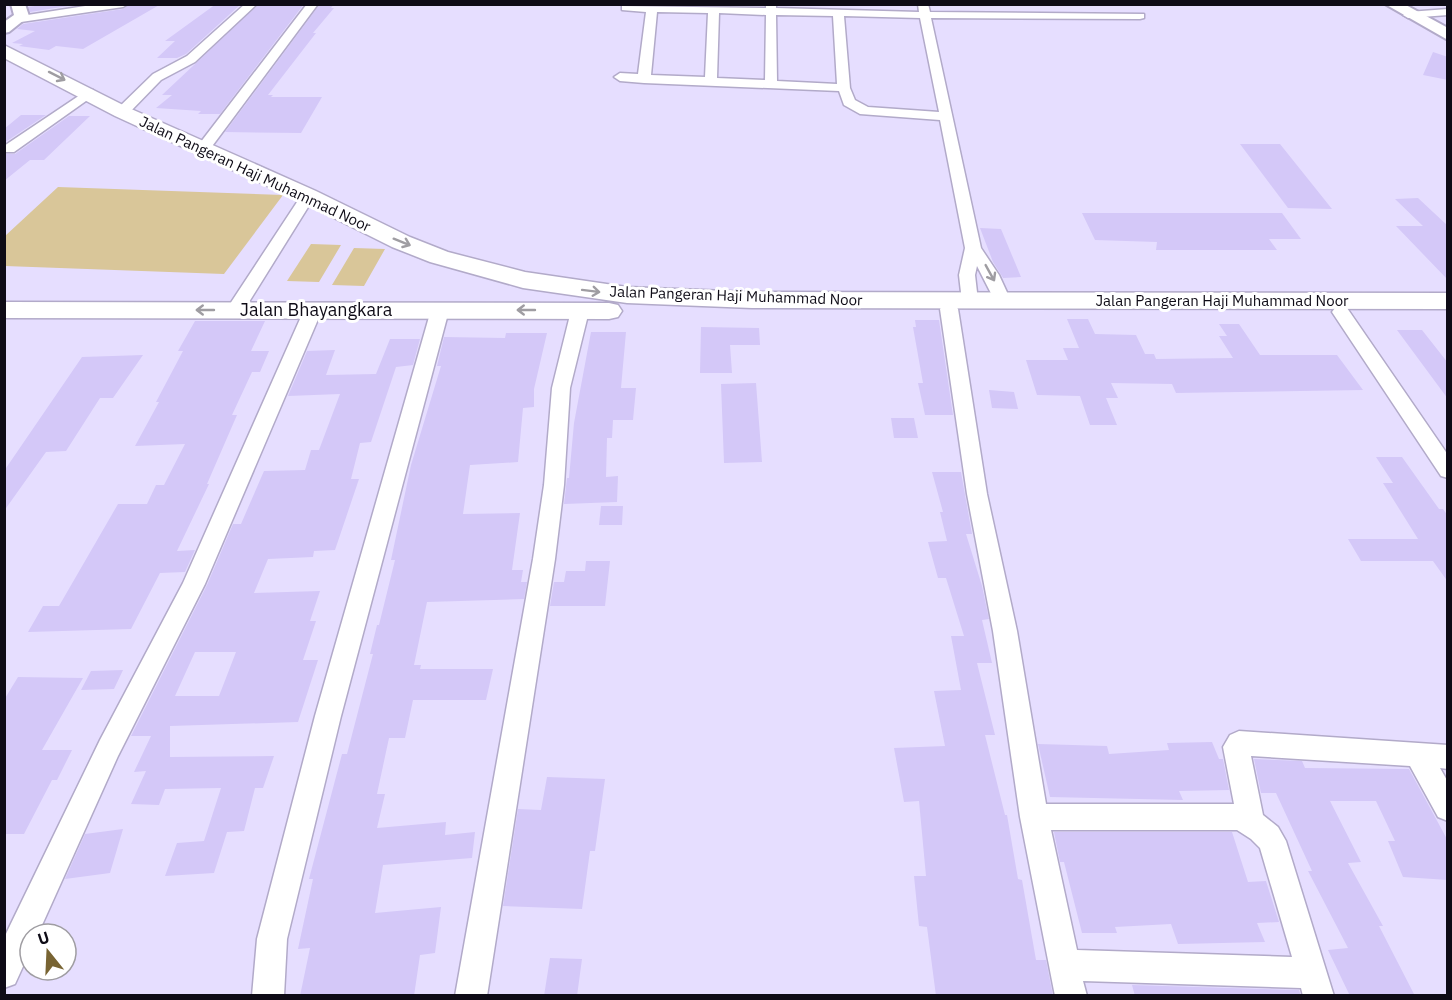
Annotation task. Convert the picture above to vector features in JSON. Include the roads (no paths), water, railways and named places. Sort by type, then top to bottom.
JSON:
[{"type":"main road","points":[[1392,4],[1408,15],[1448,35]]},
{"type":"main road","points":[[4,29],[19,12]]},
{"type":"main road","name":"Jalan Pangeran Haji Muhammad Noor","points":[[4,50],[122,112],[308,196],[368,227],[439,256],[523,280],[572,289],[684,298],[960,305],[1341,312],[1448,311]]},
{"type":"main road","name":"Jalan Pangeran Haji Muhammad Noor","points":[[627,311],[960,305],[1004,301],[1106,306],[1448,301]]},
{"type":"main road","name":"Jalan Bhayangkara","points":[[4,310],[627,311]]},
{"type":"street","points":[[19,12],[123,4]]},
{"type":"street","points":[[122,112],[157,77],[191,59],[252,4]]},
{"type":"street","points":[[202,150],[313,4]]},
{"type":"street","points":[[626,8],[714,10],[771,8],[838,12],[923,10],[1140,16]]},
{"type":"street","points":[[771,8],[771,84]]},
{"type":"street","points":[[644,79],[652,9]]},
{"type":"street","points":[[711,81],[714,10]]},
{"type":"street","points":[[923,10],[973,248],[991,275],[1004,301]]},
{"type":"street","points":[[838,12],[843,88],[849,102],[865,111],[946,116]]},
{"type":"street","points":[[1408,15],[1448,12]]},
{"type":"street","points":[[620,77],[843,88]]},
{"type":"street","points":[[9,149],[89,93]]},
{"type":"street","points":[[235,310],[308,196]]},
{"type":"street","points":[[973,248],[960,305],[977,494],[1005,630],[1034,817],[1071,996]]},
{"type":"street","points":[[4,973],[109,748],[194,584],[313,310]]},
{"type":"street","points":[[268,996],[272,939],[328,716],[440,310]]},
{"type":"street","points":[[471,996],[544,559],[554,485],[561,388],[580,311]]},
{"type":"street","points":[[1341,312],[1448,471]]},
{"type":"street","points":[[1251,821],[1236,747],[1239,743],[1448,758]]},
{"type":"street","points":[[1418,756],[1448,808]]},
{"type":"street","points":[[1034,817],[1237,817],[1251,821],[1263,829],[1272,841],[1315,984],[1066,965]]}]
